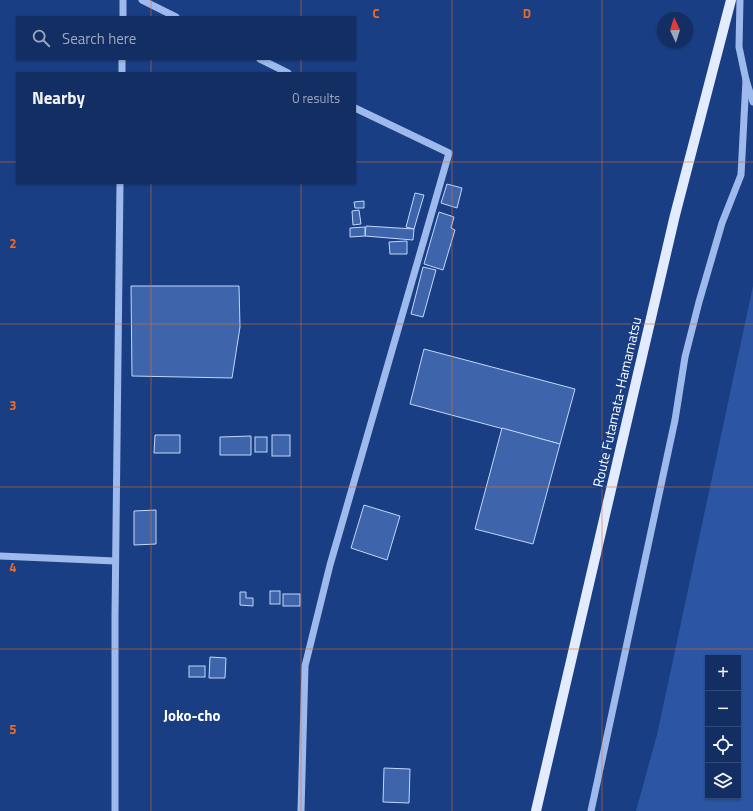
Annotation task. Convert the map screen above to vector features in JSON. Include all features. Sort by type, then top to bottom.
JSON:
[{"type":"main road","name":"Route Futamata-Hamamatsu","points":[[536,811],[675,215],[731,0]]},
{"type":"street","points":[[123,0],[123,16]]},
{"type":"street","points":[[142,0],[174,16]]},
{"type":"street","points":[[740,0],[740,47],[746,80],[753,102]]},
{"type":"street","points":[[122,60],[122,72]]},
{"type":"street","points":[[262,60],[286,72]]},
{"type":"street","points":[[591,811],[675,420],[685,357],[722,222],[741,175],[746,80]]},
{"type":"street","points":[[301,811],[305,666],[330,565],[448,153],[356,108]]},
{"type":"street","points":[[115,811],[115,561],[120,184]]},
{"type":"street","points":[[0,556],[115,561]]},
{"type":"shaded area","points":[[753,286],[753,811],[636,811],[657,735]]},
{"type":"building","points":[[447,184],[462,188],[457,208],[441,203]]},
{"type":"building","points":[[415,193],[424,195],[414,229],[406,227]]},
{"type":"building","points":[[364,201],[364,208],[355,208],[354,202]]},
{"type":"building","points":[[359,210],[361,224],[353,225],[352,211]]},
{"type":"building","points":[[439,212],[454,217],[451,228],[455,230],[443,270],[424,264]]},
{"type":"building","points":[[366,226],[414,229],[413,240],[365,236]]},
{"type":"building","points":[[365,227],[365,236],[350,237],[350,228]]},
{"type":"building","points":[[407,241],[407,254],[390,254],[389,242]]},
{"type":"building","points":[[423,267],[436,270],[423,317],[411,314]]},
{"type":"building","points":[[131,286],[239,286],[240,327],[232,378],[132,376]]},
{"type":"building","points":[[424,349],[575,389],[560,444],[410,404]]},
{"type":"building","points":[[502,428],[560,444],[533,544],[475,529]]},
{"type":"building","points":[[155,435],[180,435],[180,453],[154,453]]},
{"type":"building","points":[[272,435],[290,435],[290,456],[272,456]]},
{"type":"building","points":[[251,436],[251,455],[220,455],[220,437]]},
{"type":"building","points":[[255,437],[267,437],[267,452],[255,452]]},
{"type":"building","points":[[364,505],[400,516],[387,560],[351,548]]},
{"type":"building","points":[[156,510],[156,544],[134,545],[134,511]]},
{"type":"building","points":[[270,591],[280,591],[280,604],[270,604]]},
{"type":"building","points":[[240,592],[246,592],[246,598],[253,598],[253,606],[240,605]]},
{"type":"building","points":[[283,594],[300,594],[300,606],[283,606]]},
{"type":"building","points":[[210,657],[226,658],[225,678],[209,678]]},
{"type":"building","points":[[189,666],[205,666],[205,677],[189,677]]},
{"type":"building","points":[[384,768],[410,769],[409,803],[383,802]]},
{"type":"district","name":"Joko-cho","points":[[192,716]]}]
